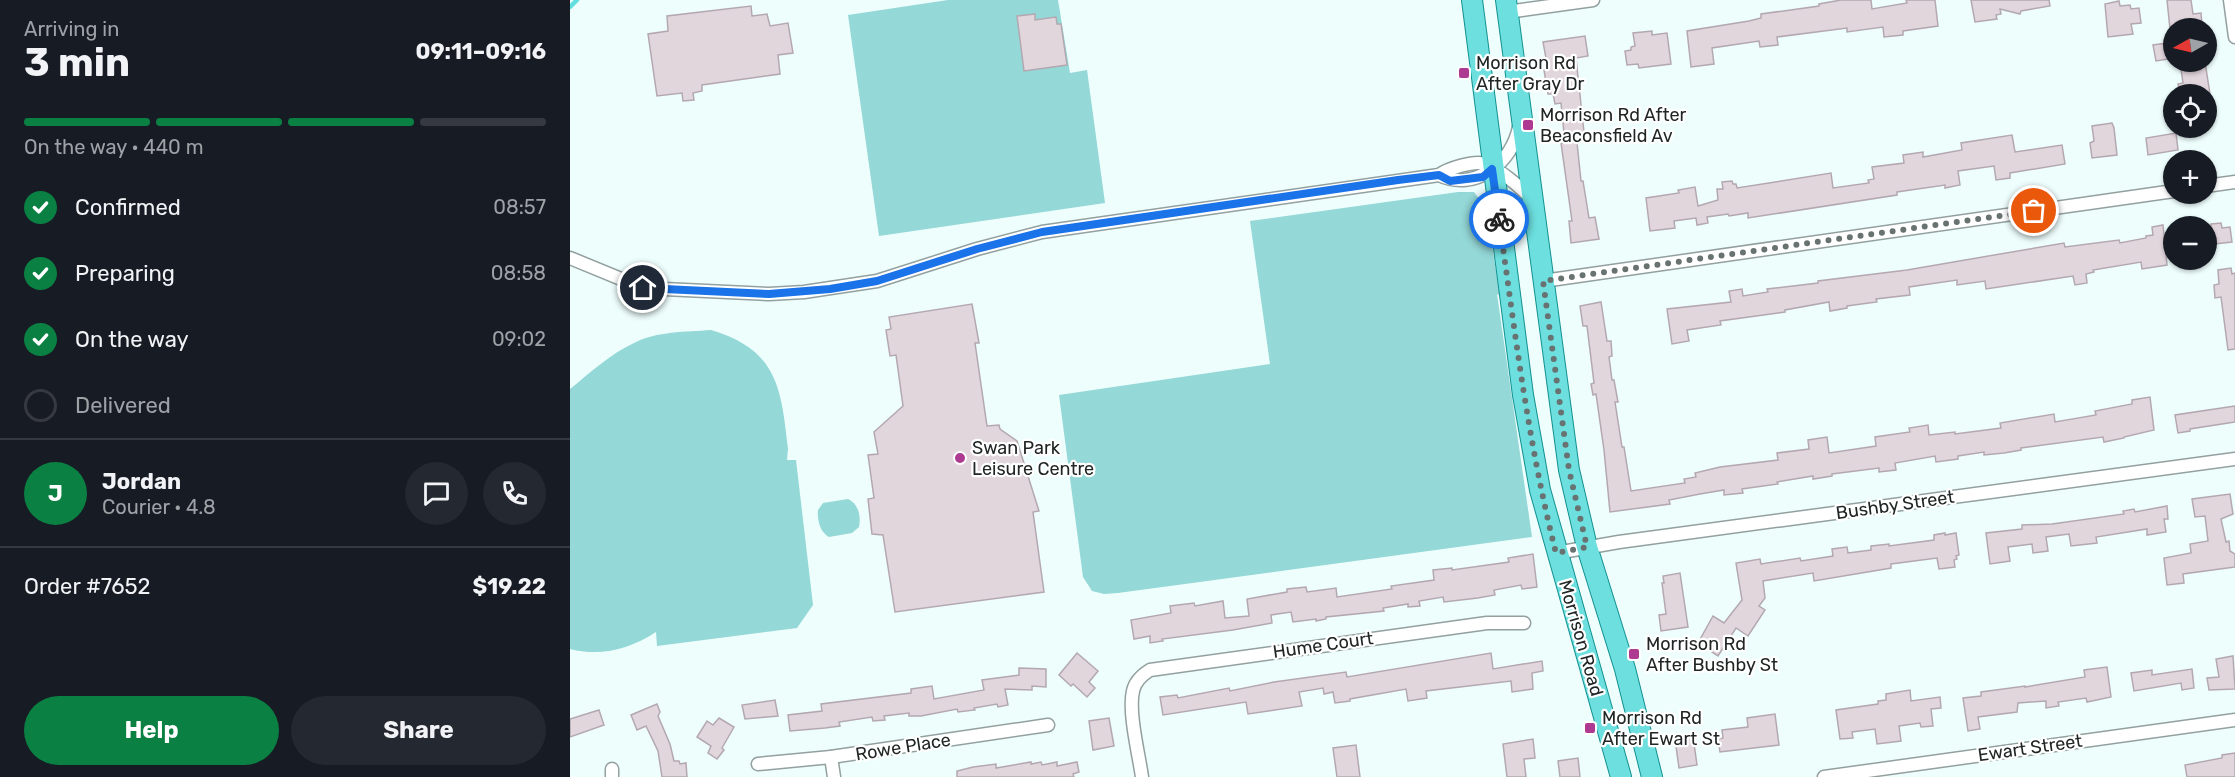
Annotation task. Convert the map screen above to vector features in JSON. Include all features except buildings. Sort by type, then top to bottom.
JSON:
[{"type":"main road","name":"Morrison Road","points":[[1472,0],[1492,169],[1523,395],[1540,490],[1556,553],[1622,777]]},
{"type":"main road","name":"Morrison Road","points":[[1507,6],[1569,470],[1587,547],[1625,669],[1652,777]]},
{"type":"street","points":[[1507,6],[1593,0]]},
{"type":"street","points":[[2230,0],[2235,37]]},
{"type":"street","points":[[570,258],[643,288],[769,294],[804,292],[877,281],[977,249],[1042,232],[1439,175],[1450,181],[1483,177],[1506,158],[1517,140],[1521,116]]},
{"type":"street","points":[[1492,169],[1514,182],[1532,200]]},
{"type":"street","points":[[2217,184],[2235,182]]},
{"type":"street","points":[[1543,281],[2163,193]]},
{"type":"street","name":"Bushby Street","points":[[1556,553],[2235,459]]},
{"type":"street","name":"Hume Court","points":[[1142,777],[1132,705],[1133,690],[1140,677],[1150,670],[1487,623],[1524,623]]},
{"type":"street","name":"Ewart Street","points":[[1824,777],[2235,720]]},
{"type":"street","name":"Rowe Place","points":[[758,764],[831,758],[1048,725]]},
{"type":"street","points":[[831,758],[834,777]]},
{"type":"shaded area","points":[[948,0],[1058,0],[1070,73],[1087,70],[1105,203],[879,236],[848,15]]},
{"type":"shaded area","points":[[1458,192],[1474,192],[1486,208],[1532,537],[1118,593],[1104,594],[1092,591],[1083,577],[1059,395],[1270,364],[1250,221]]},
{"type":"shaded area","points":[[711,330],[733,338],[750,348],[763,360],[778,390],[788,449],[787,460],[796,460],[813,605],[797,628],[657,646],[656,632],[636,643],[615,650],[593,652],[570,649],[570,389],[608,358],[643,339],[672,333]]},
{"type":"shaded area","points":[[848,499],[855,504],[858,511],[859,527],[852,533],[829,537],[820,525],[818,510],[823,503]]},
{"type":"waterway","points":[[570,7],[577,0]]},
{"type":"way so far","points":[[1499,219],[1523,395],[1540,490],[1556,553],[1587,547],[1569,470],[1543,281],[2034,211]]},
{"type":"place","name":"Morrison Rd After Gray Dr","points":[[1464,73]]},
{"type":"place","name":"Morrison Rd After Beaconsfield Av","points":[[1528,125]]},
{"type":"place","name":"Swan Park Leisure Centre","points":[[960,458]]},
{"type":"place","name":"Morrison Rd After Bushby St","points":[[1634,654]]},
{"type":"place","name":"Morrison Rd After Ewart St","points":[[1590,728]]},
{"type":"route","points":[[643,288],[769,294],[830,289],[877,281],[977,249],[1042,232],[1398,180],[1439,175],[1450,181],[1483,177],[1492,169],[1499,219]]}]
